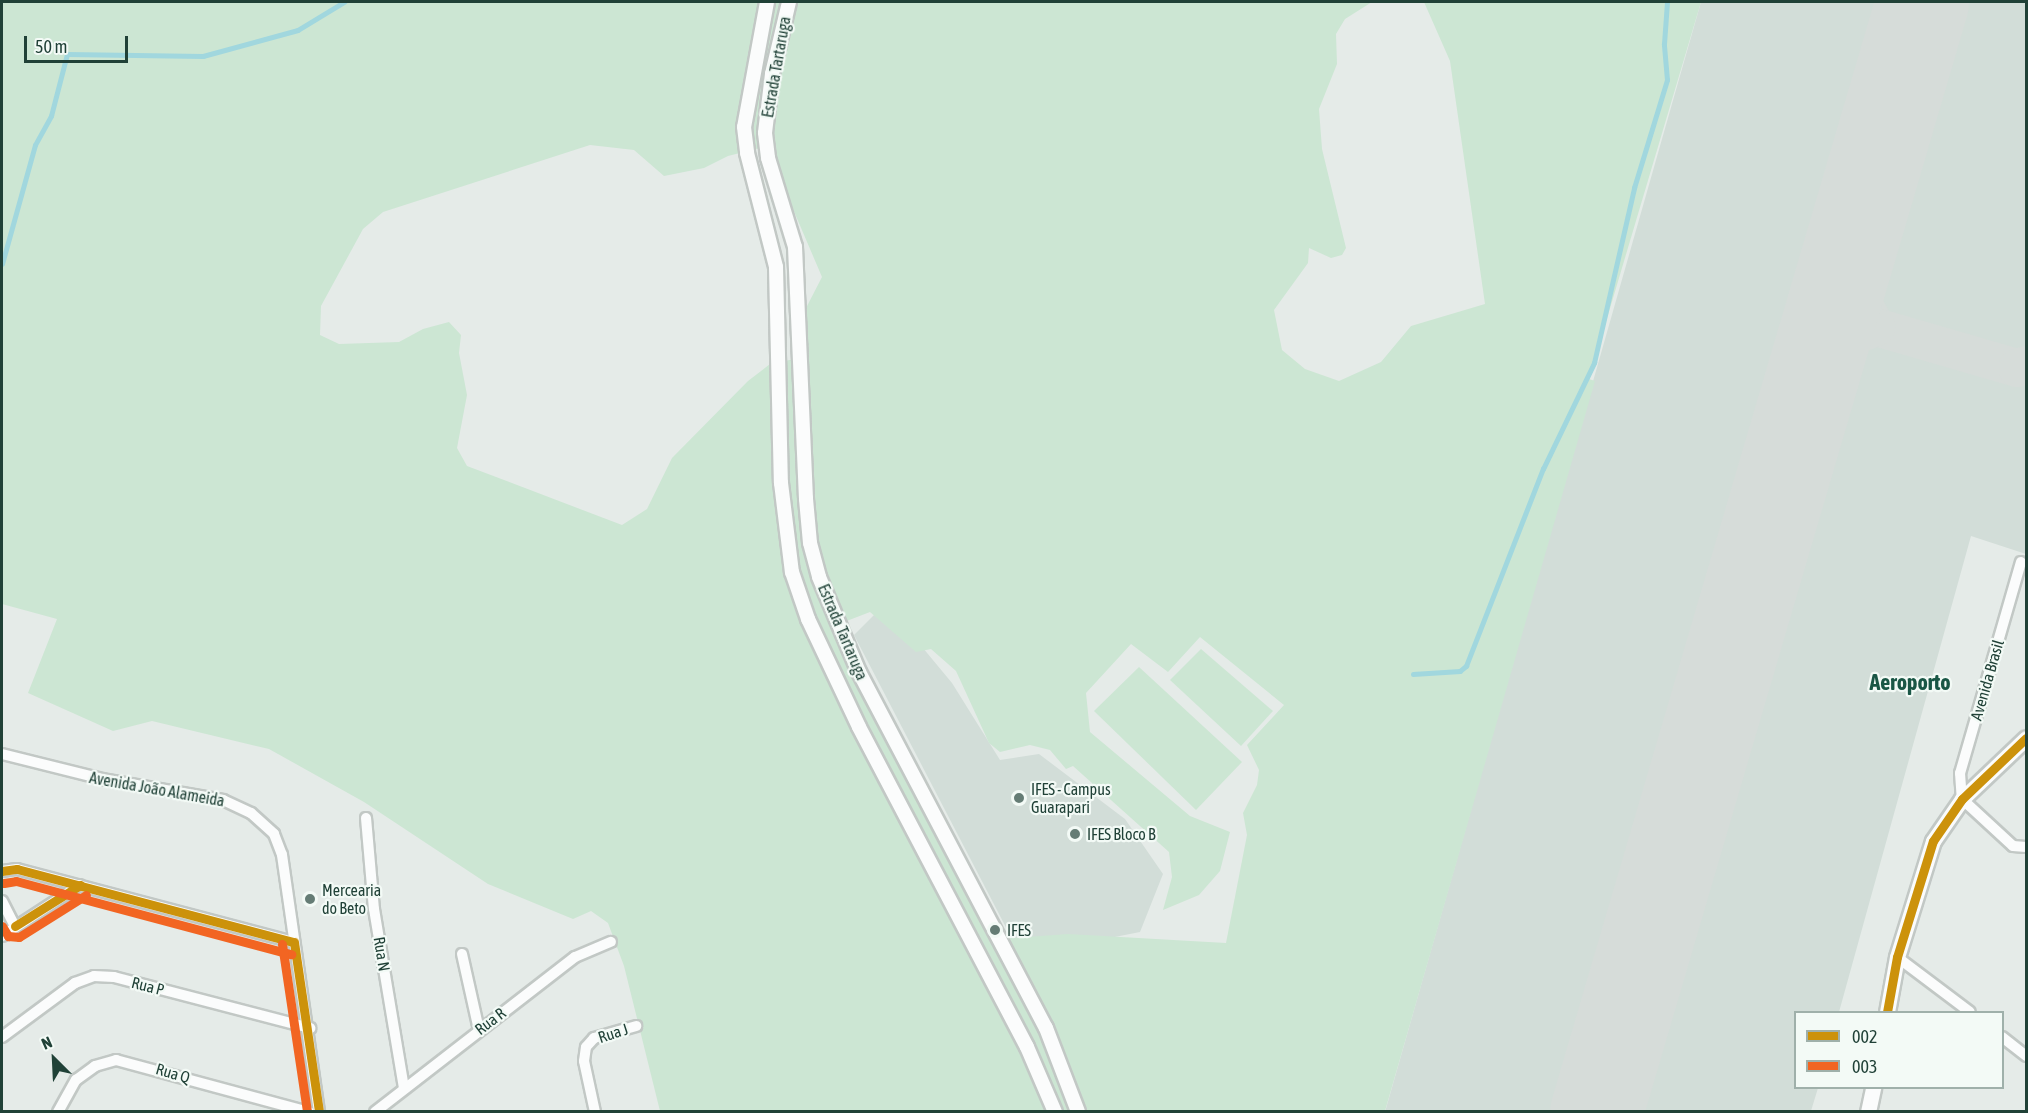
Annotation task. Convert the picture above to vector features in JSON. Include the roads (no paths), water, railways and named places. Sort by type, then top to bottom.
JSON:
[{"type":"main road","points":[[1887,1011],[1897,957],[1922,868],[1947,819],[1962,800],[2026,738]]},
{"type":"main road","points":[[1869,1111],[1873,1089]]},
{"type":"street","name":"Estrada Tartaruga","points":[[766,2],[744,127],[747,153],[776,267],[781,483],[792,572],[808,619],[860,727],[1027,1047],[1055,1112]]},
{"type":"street","name":"Estrada Tartaruga","points":[[789,2],[772,74],[765,133],[768,158],[795,247],[806,499],[816,566],[830,612],[859,672],[1046,1028],[1078,1112]]},
{"type":"street","name":"Avenida Brasil","points":[[1962,800],[1960,773],[2021,562]]},
{"type":"street","name":"Avenida João Alameida","points":[[2,754],[102,779],[224,800],[252,813],[279,843],[310,1028],[319,1112]]},
{"type":"street","points":[[1962,800],[2026,856]]},
{"type":"street","name":"Rua N","points":[[366,818],[374,909],[404,1089]]},
{"type":"street","points":[[2013,846],[2026,847]]},
{"type":"street","points":[[2,871],[17,869],[294,942]]},
{"type":"street","points":[[2,936],[80,885]]},
{"type":"street","points":[[2,901],[15,926]]},
{"type":"street","name":"Rua R","points":[[375,1112],[575,957],[611,942]]},
{"type":"street","points":[[462,954],[479,1030]]},
{"type":"street","points":[[1897,957],[1969,1011]]},
{"type":"street","name":"Rua P","points":[[2,1037],[75,982],[94,976],[114,976],[310,1028]]},
{"type":"street","name":"Rua J","points":[[595,1112],[584,1061],[586,1047],[594,1038],[636,1026]]},
{"type":"street","points":[[2004,1039],[2026,1056]]},
{"type":"street","name":"Rua Q","points":[[58,1112],[76,1080],[95,1066],[116,1059],[309,1112]]},
{"type":"waterway","points":[[2,264],[35,145],[51,116],[67,54],[203,56],[298,30],[344,2]]},
{"type":"waterway","points":[[1413,674],[1460,671],[1466,666],[1543,469],[1594,363],[1634,188],[1667,80],[1664,44],[1667,2]]},
{"type":"place","name":"IFES - Campus Guarapari","points":[[1019,798]]},
{"type":"place","name":"IFES Bloco B","points":[[1075,834]]},
{"type":"place","name":"Mercearia do Beto","points":[[310,899]]},
{"type":"place","name":"IFES","points":[[995,930]]},
{"type":"district","name":"Aeroporto","points":[[1910,683]]}]
